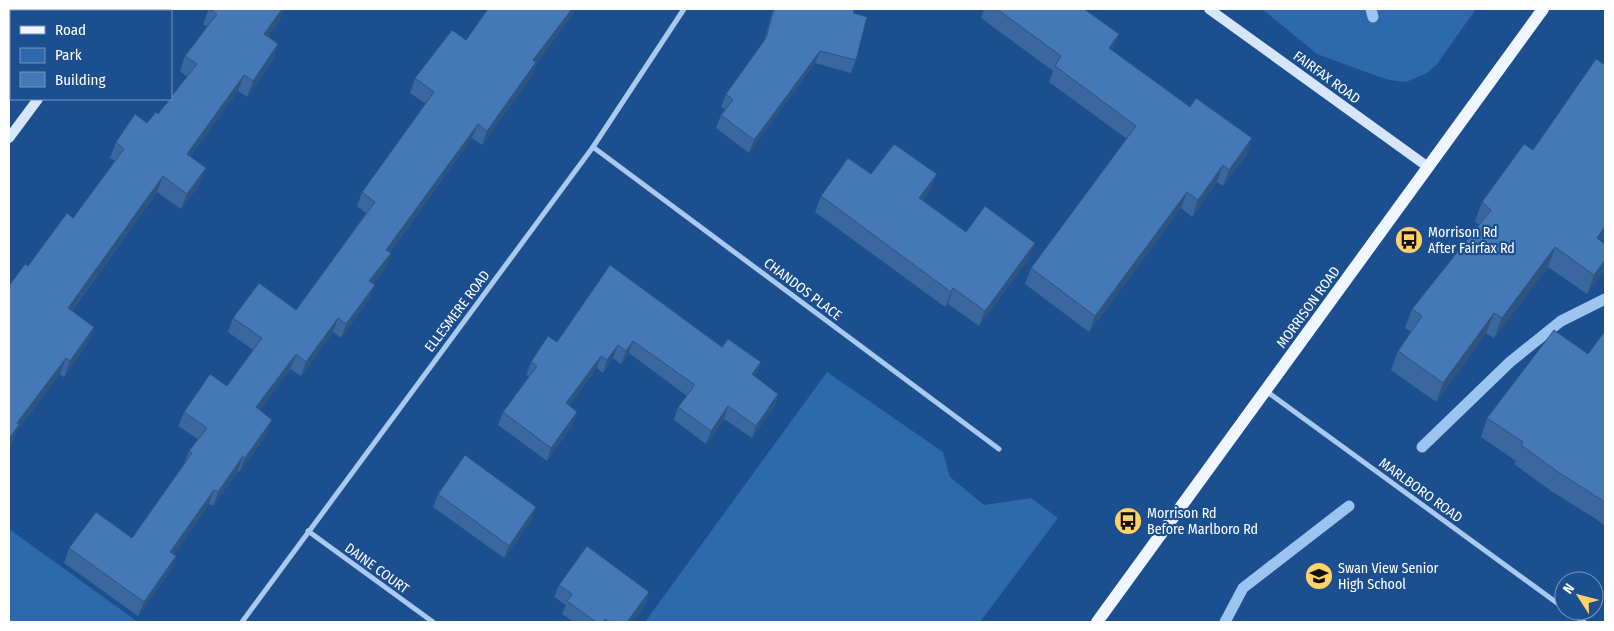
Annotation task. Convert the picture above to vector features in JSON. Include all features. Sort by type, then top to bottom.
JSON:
[{"type":"main road","name":"MORRISON ROAD","points":[[1097,622],[1543,9]]},
{"type":"street","name":"ELLESMERE ROAD","points":[[242,622],[593,147],[684,9]]},
{"type":"street","name":"FAIRFAX ROAD","points":[[1209,9],[1428,167]]},
{"type":"street","points":[[9,138],[37,100]]},
{"type":"street","name":"CHANDOS PLACE","points":[[593,147],[999,449]]},
{"type":"street","name":"MARLBORO ROAD","points":[[1266,391],[1554,601]]},
{"type":"street","name":"DAINE COURT","points":[[308,531],[433,622]]},
{"type":"green space","points":[[1262,9],[1476,9],[1437,64],[1427,73],[1406,82],[1389,80],[1317,54]]},
{"type":"green space","points":[[827,372],[943,452],[950,477],[984,505],[1031,498],[1058,518],[980,622],[645,622]]},
{"type":"green space","points":[[9,529],[138,622],[9,622]]},
{"type":"building","points":[[209,9],[282,9],[264,34],[278,44],[253,81],[244,75],[187,154],[206,168],[187,194],[163,176],[68,308],[94,327],[70,361],[66,358],[17,423],[19,425],[9,439],[9,286],[25,264],[28,266],[67,213],[73,218],[124,149],[116,142],[135,114],[147,123],[156,112],[158,114],[169,100],[172,100],[172,96],[197,64],[185,56],[217,14]]},
{"type":"building","points":[[488,9],[572,9],[533,60],[536,62],[487,131],[478,124],[386,250],[391,253],[369,281],[375,285],[346,324],[338,318],[306,362],[296,354],[256,407],[272,420],[245,458],[243,456],[218,492],[214,490],[170,552],[176,556],[144,602],[69,548],[96,512],[132,538],[192,453],[189,451],[207,428],[184,412],[210,374],[227,386],[262,338],[233,318],[259,283],[296,310],[375,202],[362,192],[434,92],[415,78],[452,30],[466,40]]},
{"type":"building","points":[[774,9],[854,9],[853,13],[867,17],[856,60],[820,51],[754,140],[721,115],[733,100],[726,94],[766,38]]},
{"type":"building","points":[[997,9],[1084,9],[1119,34],[1109,48],[1190,107],[1196,98],[1252,138],[1229,170],[1223,165],[1198,200],[1187,192],[1095,316],[1031,268],[1136,126],[1055,66],[1061,56]]},
{"type":"building","points":[[1596,59],[1605,65],[1605,226],[1597,238],[1605,244],[1605,260],[1594,275],[1555,247],[1502,318],[1494,313],[1443,383],[1398,351],[1422,316],[1412,309],[1491,210],[1482,202],[1524,144],[1533,150]]},
{"type":"building","points":[[894,144],[937,174],[919,198],[966,232],[985,206],[1035,243],[985,311],[953,288],[951,292],[821,196],[848,158],[871,174]]},
{"type":"building","points":[[610,265],[722,347],[728,339],[761,362],[752,374],[778,394],[756,426],[728,406],[711,431],[678,407],[695,385],[633,341],[626,351],[618,345],[607,360],[601,356],[566,403],[577,412],[551,448],[503,412],[537,366],[531,362],[548,336],[557,342]]},
{"type":"building","points":[[1554,330],[1588,354],[1605,331],[1605,502],[1558,472],[1521,445],[1523,442],[1487,418]]},
{"type":"building","points":[[465,455],[536,507],[509,546],[438,494]]},
{"type":"building","points":[[587,546],[649,592],[627,622],[610,622],[605,619],[603,622],[596,622],[567,601],[572,594],[559,585]]},
{"type":"waterway","points":[[1371,9],[1373,17]]},
{"type":"waterway","points":[[1422,447],[1510,362],[1561,321],[1605,299]]},
{"type":"waterway","points":[[1225,622],[1243,588],[1349,506]]},
{"type":"place","name":"Morrison Rd After Fairfax Rd","points":[[1409,240]]},
{"type":"place","name":"Morrison Rd Before Marlboro Rd","points":[[1128,521]]},
{"type":"place","name":"Swan View Senior High School","points":[[1319,576]]}]
